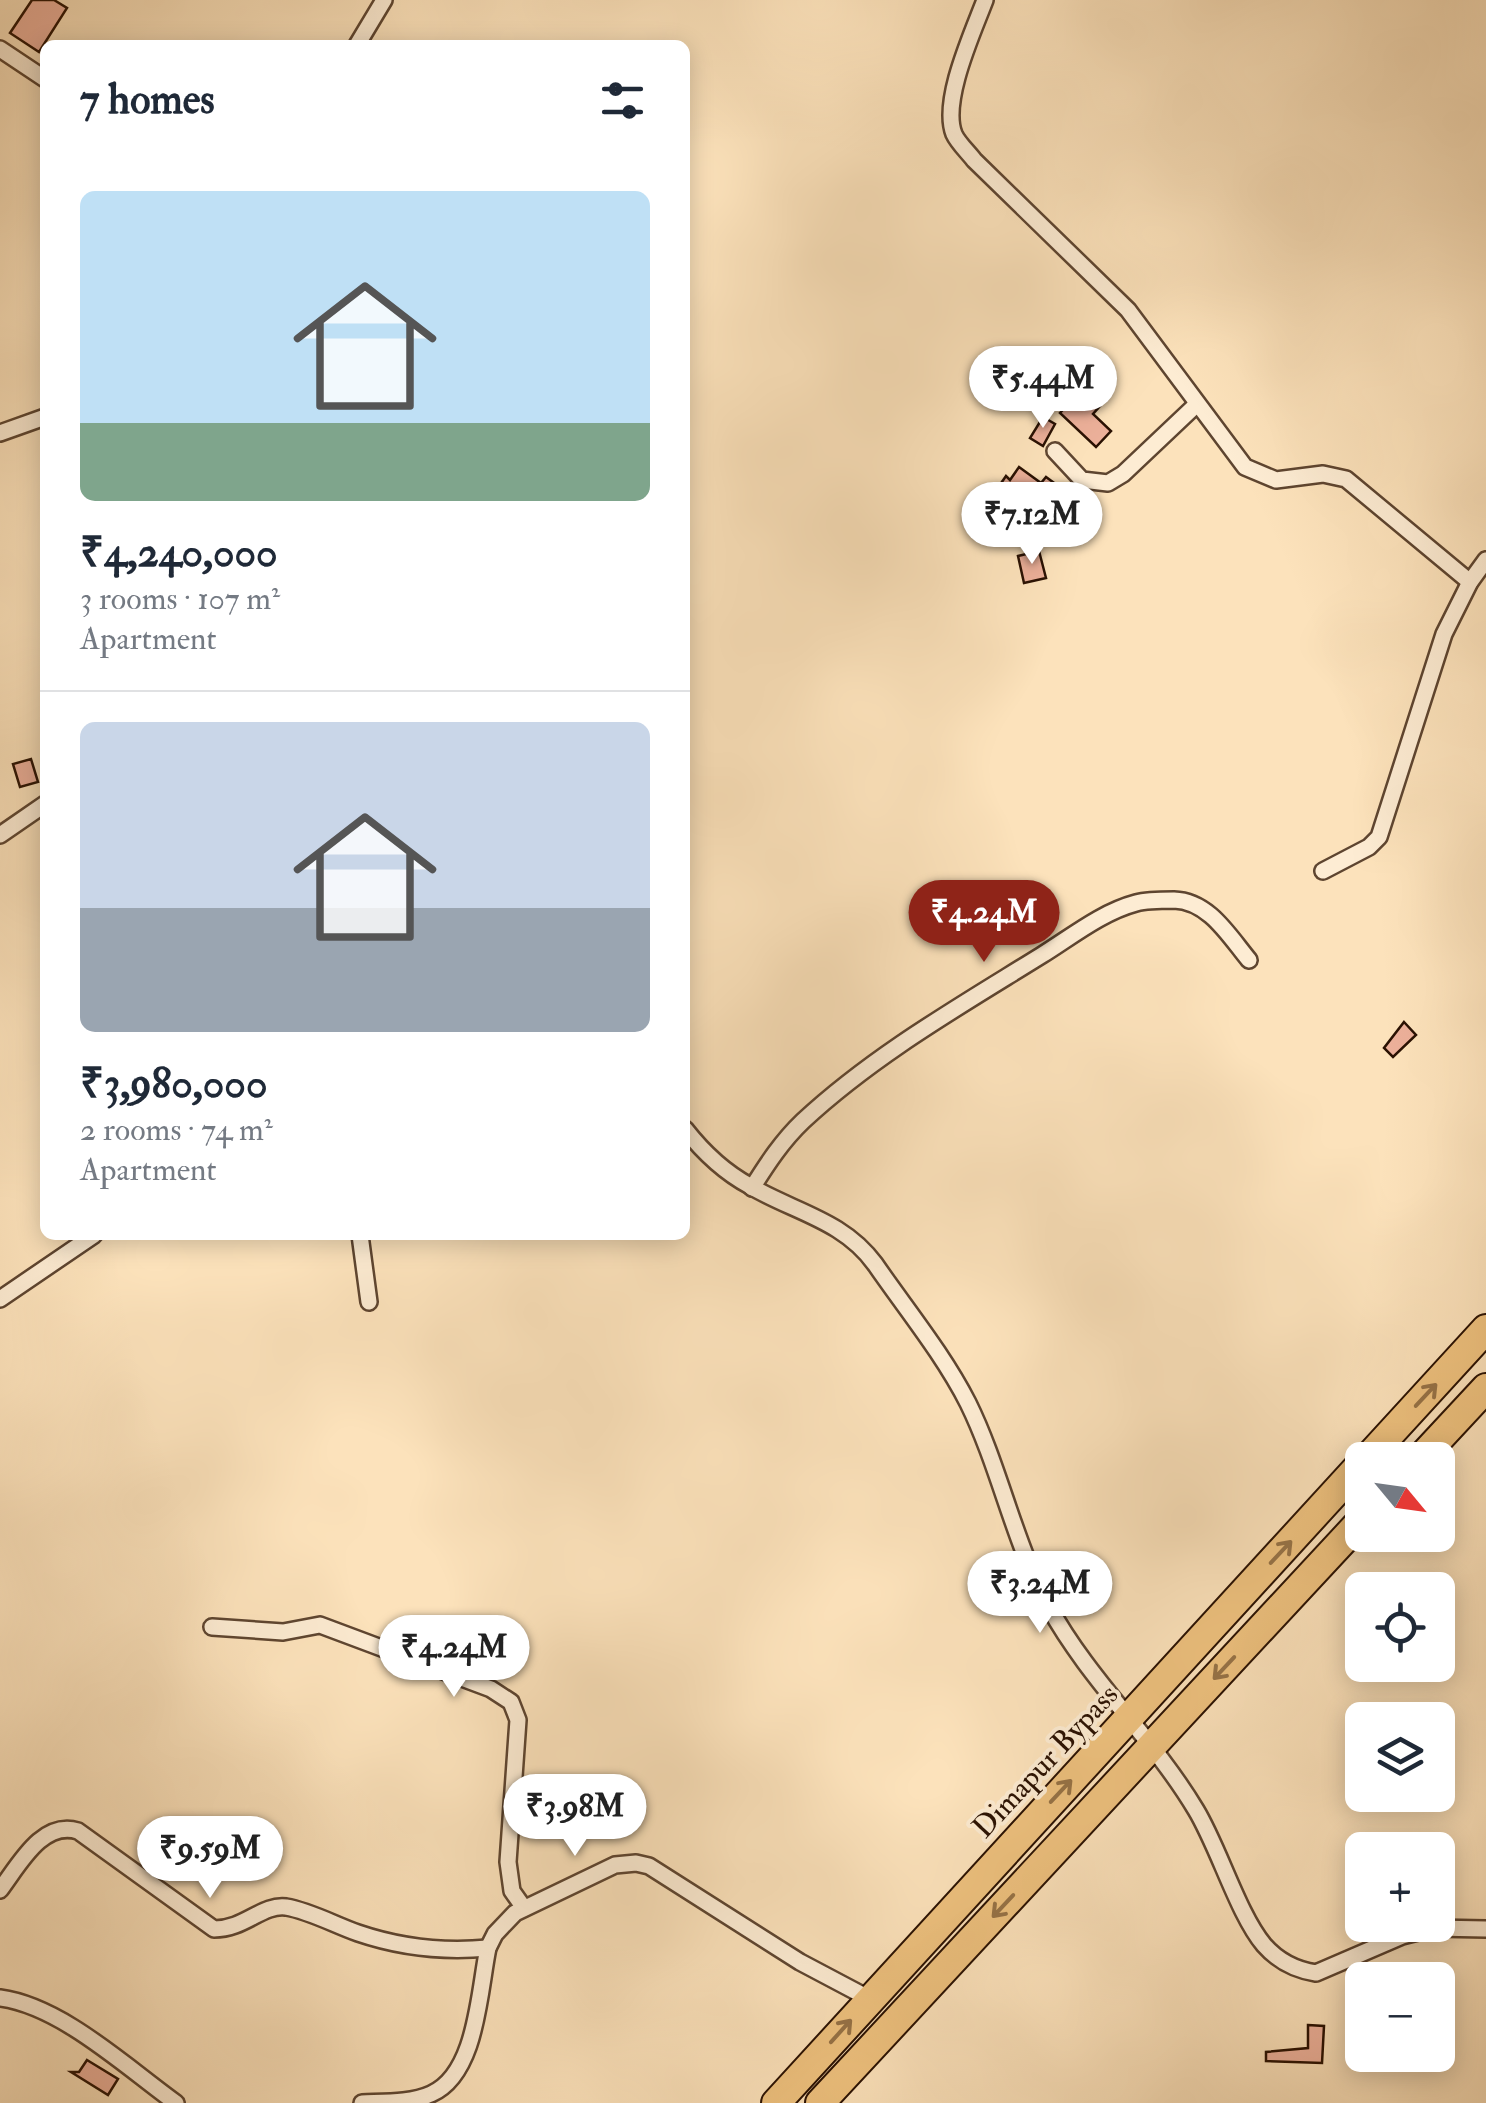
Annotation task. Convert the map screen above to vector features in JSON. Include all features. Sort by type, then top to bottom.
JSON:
[{"type":"highway","name":"Dimapur Bypass","points":[[1382,1442],[1486,1329]]},
{"type":"highway","points":[[1436,1442],[1486,1388]]},
{"type":"highway","name":"Dimapur Bypass","points":[[776,2103],[1345,1483]]},
{"type":"highway","points":[[820,2103],[1345,1538]]},
{"type":"street","points":[[360,40],[384,0]]},
{"type":"street","points":[[985,0],[951,114],[954,135],[974,160],[1128,310],[1246,467],[1276,480],[1323,474],[1346,479],[1470,582]]},
{"type":"street","points":[[0,49],[40,76]]},
{"type":"street","points":[[1055,451],[1082,480],[1108,483],[1197,404]]},
{"type":"street","points":[[0,433],[40,419]]},
{"type":"street","points":[[1323,870],[1379,837],[1444,634],[1470,582],[1486,560]]},
{"type":"street","points":[[0,835],[40,807]]},
{"type":"street","points":[[752,1188],[778,1148],[803,1121],[865,1070],[937,1020],[1104,917],[1137,903],[1193,903],[1208,912],[1250,960]]},
{"type":"street","points":[[690,1134],[717,1163],[752,1188],[831,1224],[864,1249],[875,1264],[966,1400],[1031,1571],[1049,1608],[1195,1808],[1261,1941],[1286,1963],[1316,1974],[1402,1936],[1434,1928],[1486,1928]]},
{"type":"street","points":[[0,1299],[87,1240]]},
{"type":"street","points":[[361,1240],[368,1302]]},
{"type":"street","points":[[212,1627],[282,1632],[308,1625],[328,1627],[491,1689],[511,1702],[518,1720],[508,1862],[512,1891],[524,1908]]},
{"type":"street","points":[[0,1890],[37,1843],[52,1831],[66,1827],[78,1831],[214,1929],[247,1923],[264,1910],[285,1907],[384,1940],[440,1949],[488,1948]]},
{"type":"street","points":[[362,2103],[426,2097],[456,2075],[468,2048],[488,1948],[503,1924],[524,1908],[616,1864],[648,1866],[800,1962],[870,1999]]},
{"type":"street","points":[[0,1998],[31,2005],[55,2017],[176,2103]]},
{"type":"building","points":[[32,0],[54,0],[67,8],[47,40],[40,40],[39,52],[10,33]]},
{"type":"building","points":[[1082,389],[1100,406],[1093,414],[1111,431],[1096,447],[1060,413]]},
{"type":"building","points":[[1043,417],[1055,424],[1043,446],[1030,438]]},
{"type":"building","points":[[1019,467],[1041,483],[1046,477],[1061,488],[1037,522],[997,489]]},
{"type":"building","points":[[1039,551],[1046,578],[1024,583],[1018,556]]},
{"type":"building","points":[[31,759],[38,782],[20,787],[13,764]]},
{"type":"building","points":[[1404,1022],[1416,1035],[1393,1057],[1384,1048]]},
{"type":"building","points":[[1308,2025],[1324,2026],[1322,2063],[1266,2061],[1266,2052],[1308,2048]]},
{"type":"building","points":[[87,2060],[118,2079],[108,2095],[71,2072],[79,2072]]}]
